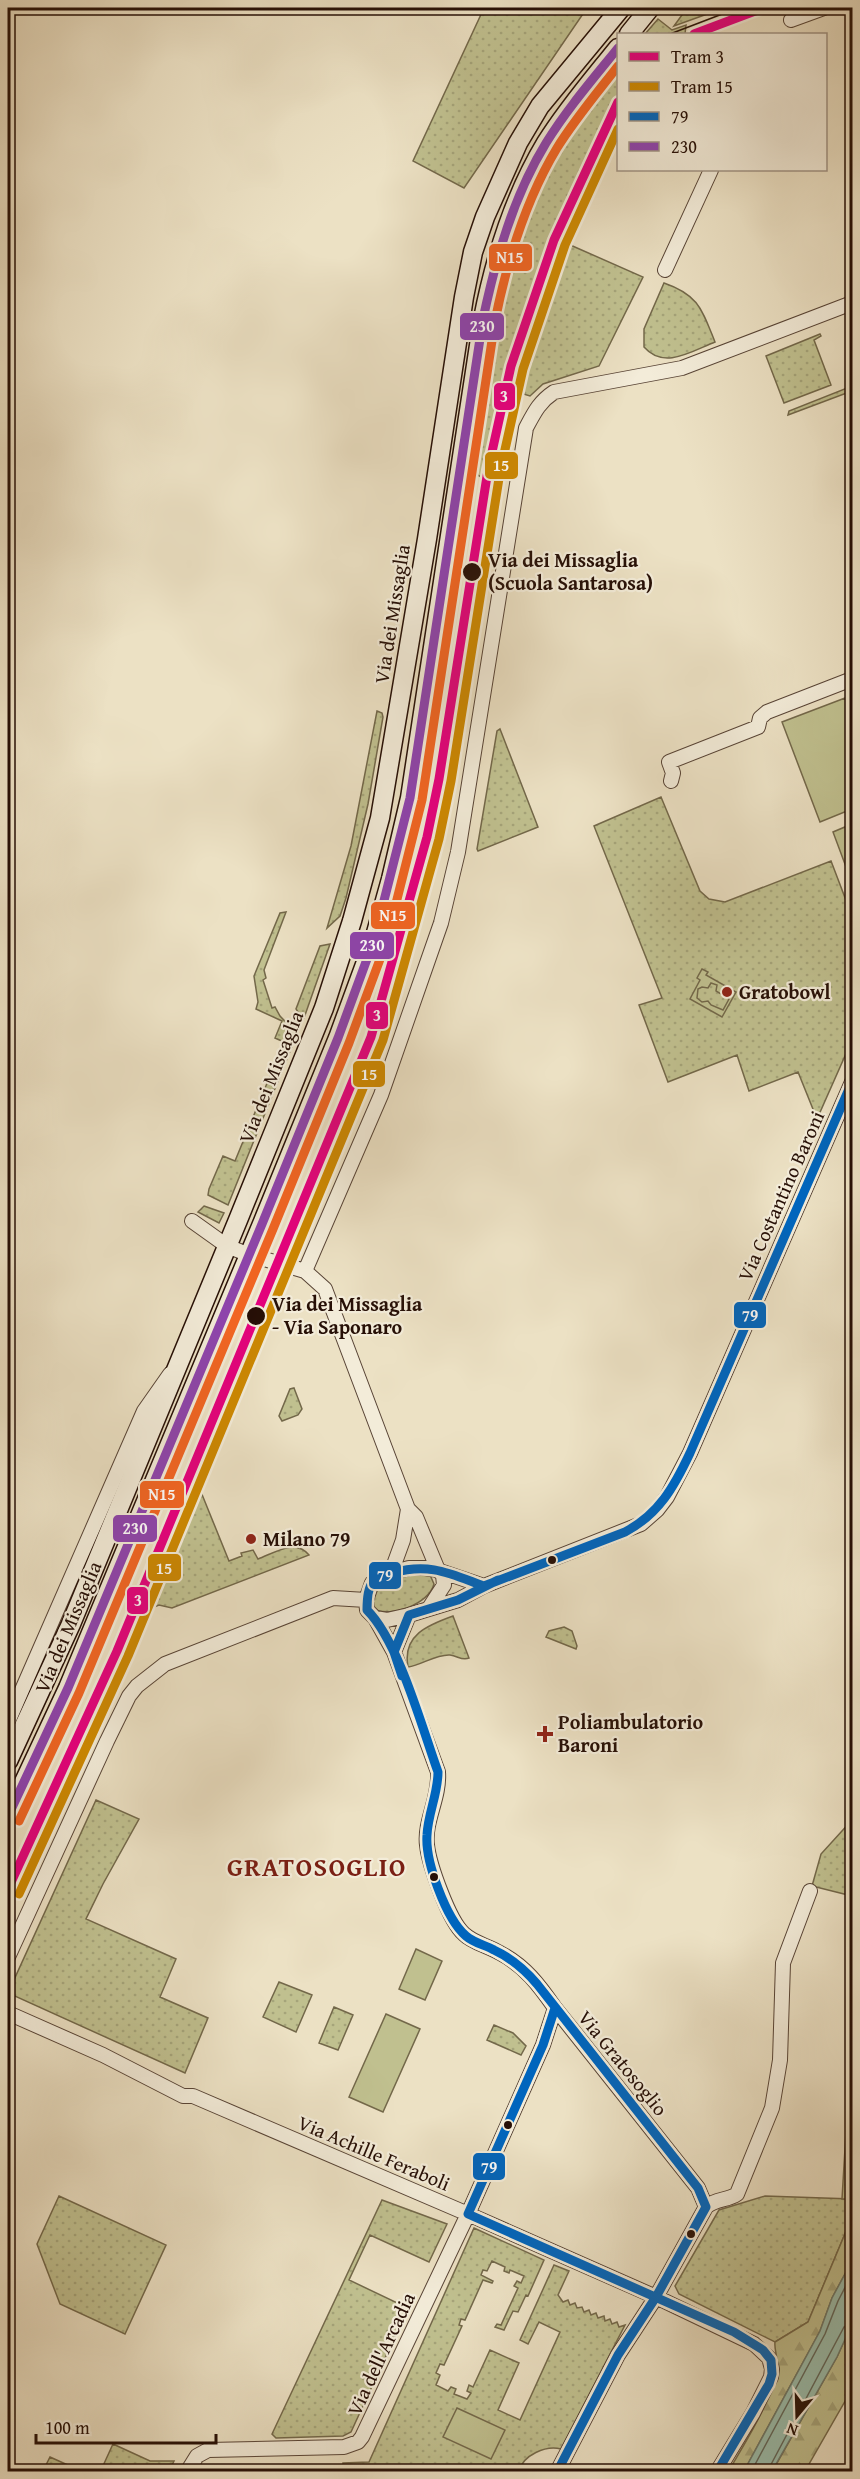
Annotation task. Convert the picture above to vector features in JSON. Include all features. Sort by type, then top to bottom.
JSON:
[{"type":"main road","name":"Via dei Missaglia","points":[[8,1761],[71,1624],[227,1246],[324,1008],[352,921],[380,818],[473,252],[499,182],[540,106],[621,8]]},
{"type":"main road","points":[[630,33],[650,8]]},
{"type":"main road","name":"Via dei Missaglia","points":[[8,1816],[68,1688],[363,974],[392,879],[410,798],[483,320],[499,247],[525,183],[547,141],[617,49]]},
{"type":"street","points":[[806,8],[791,20],[824,8]]},
{"type":"street","points":[[665,270],[711,171]]},
{"type":"street","points":[[305,1271],[381,1095],[441,923],[458,852],[526,428],[534,412],[545,398],[554,392],[682,368],[852,303]]},
{"type":"street","points":[[671,781],[673,773],[669,762],[754,729],[760,724],[760,718],[767,712],[852,679]]},
{"type":"street","name":"Via Costantino Baroni","points":[[375,1618],[387,1620],[458,1600],[484,1586],[641,1524],[657,1510],[667,1497],[694,1443],[852,1082]]},
{"type":"street","points":[[192,1221],[227,1246],[305,1271],[325,1289],[408,1509],[416,1517],[443,1575],[444,1585],[429,1608]]},
{"type":"street","name":"Via dei Missaglia","points":[[8,1722],[144,1411],[176,1365]]},
{"type":"street","points":[[391,1573],[403,1540],[408,1509]]},
{"type":"street","points":[[484,1586],[439,1570],[409,1568],[391,1573],[372,1583],[366,1600],[367,1610],[375,1618],[394,1652],[438,1772],[438,1792],[427,1830],[427,1848],[432,1869],[456,1923],[468,1937],[516,1961],[534,1977],[555,2008]]},
{"type":"street","points":[[8,1957],[106,1741],[137,1686],[165,1664],[333,1598],[366,1600]]},
{"type":"street","points":[[394,1652],[409,1615]]},
{"type":"street","points":[[557,2472],[618,2355],[656,2297],[706,2207],[713,2201],[738,2194],[772,2108],[780,2060],[783,1963],[810,1891]]},
{"type":"street","name":"Via Gratosoglio","points":[[555,2008],[698,2188],[706,2207]]},
{"type":"street","name":"Via Gratosoglio","points":[[468,2214],[543,2045],[555,2008]]},
{"type":"street","name":"Via Achille Feraboli","points":[[8,2013],[102,2055],[183,2096],[193,2096],[468,2214],[745,2338],[765,2352],[771,2363],[769,2384],[717,2472]]},
{"type":"street","name":"Via dell'Arcadia","points":[[187,2472],[197,2456],[208,2450],[344,2447],[358,2442],[366,2433],[468,2214]]},
{"type":"green space","points":[[484,8],[587,8],[464,188],[413,161]]},
{"type":"green space","points":[[687,8],[724,8],[674,26]]},
{"type":"green space","points":[[658,19],[672,30],[686,25],[685,33],[646,33]]},
{"type":"green space","points":[[617,67],[617,138],[568,244],[643,277],[599,366],[543,384],[530,396],[517,392],[500,481],[492,484],[473,472],[472,466],[495,317],[509,258],[518,229],[537,185],[561,143]]},
{"type":"green space","points":[[664,283],[685,293],[698,305],[715,342],[688,354],[669,358],[652,354],[644,347],[644,329]]},
{"type":"green space","points":[[820,334],[821,336],[814,340],[831,385],[784,403],[766,356]]},
{"type":"green space","points":[[852,386],[852,391],[788,415],[789,411]]},
{"type":"green space","points":[[845,698],[852,717],[852,809],[820,822],[782,722]]},
{"type":"green space","points":[[377,711],[382,713],[383,717],[368,804],[346,898],[340,916],[327,928],[351,846]]},
{"type":"green space","points":[[500,729],[538,827],[478,851],[497,731]]},
{"type":"green space","points":[[661,797],[700,891],[709,899],[725,902],[831,861],[852,916],[852,1040],[817,1119],[798,1072],[749,1091],[737,1055],[668,1082],[639,1005],[662,998],[594,826]]},
{"type":"green space","points":[[852,824],[852,883],[833,832]]},
{"type":"green space","points":[[286,912],[264,970],[266,978],[263,980],[272,1008],[275,1007],[280,1016],[297,1034],[228,1205],[208,1195],[209,1189],[223,1156],[235,1161],[284,1042],[275,1038],[282,1021],[256,1009],[258,1002],[254,976],[280,913]]},
{"type":"green space","points":[[330,944],[304,1018],[302,1018],[296,1009],[320,946]]},
{"type":"green space","name":"Gratobowl","points":[[702,969],[708,972],[706,975],[736,992],[722,1017],[690,999],[700,980],[697,978]],"holes":[[[711,983],[717,985],[716,991],[729,999],[723,1010],[711,1005],[708,1001],[702,1002],[697,998],[698,989],[708,988]]]},
{"type":"green space","points":[[204,1206],[224,1213],[219,1223],[198,1212]]},
{"type":"green space","points":[[294,1388],[302,1409],[298,1415],[282,1421],[279,1416],[290,1389]]},
{"type":"green space","points":[[201,1492],[229,1561],[242,1556],[241,1553],[253,1550],[258,1559],[291,1547],[304,1550],[309,1555],[172,1608],[159,1605],[149,1609],[142,1607],[190,1496]]},
{"type":"green space","points":[[406,1573],[430,1575],[434,1584],[425,1598],[399,1610],[389,1612],[373,1609],[370,1595],[381,1584]]},
{"type":"green space","points":[[453,1616],[469,1658],[445,1655],[408,1667],[407,1656],[413,1639],[426,1628]]},
{"type":"green space","points":[[564,1627],[572,1631],[576,1649],[546,1637],[549,1631]]},
{"type":"green space","points":[[96,1800],[139,1819],[86,1919],[176,1959],[160,1997],[208,2018],[185,2073],[8,1993]]},
{"type":"green space","points":[[852,1820],[852,1896],[812,1886],[821,1854]]},
{"type":"green space","points":[[416,1949],[442,1961],[425,2000],[399,1989]]},
{"type":"green space","points":[[279,1982],[312,1995],[296,2032],[263,2017]]},
{"type":"green space","points":[[334,2007],[353,2015],[338,2050],[319,2043]]},
{"type":"green space","points":[[386,2014],[420,2029],[383,2112],[349,2097]]},
{"type":"green space","points":[[494,2025],[513,2033],[526,2046],[521,2055],[487,2040]]},
{"type":"green space","points":[[852,2031],[852,2199],[842,2199]]},
{"type":"green space","points":[[59,2196],[166,2245],[125,2334],[60,2304],[37,2244]]},
{"type":"green space","points":[[765,2196],[852,2199],[852,2217],[808,2322],[775,2342],[679,2294],[675,2286],[719,2210]]},
{"type":"green space","points":[[382,2200],[447,2224],[429,2262],[370,2235],[349,2280],[408,2308],[351,2432],[343,2436],[276,2438],[272,2434]]},
{"type":"green space","points":[[852,2217],[852,2261],[832,2298],[820,2331],[744,2471],[728,2472],[758,2420],[770,2392],[777,2365],[775,2342],[808,2322]]},
{"type":"green space","points":[[474,2228],[544,2260],[528,2296],[526,2295],[518,2312],[513,2311],[504,2330],[495,2327],[497,2324],[501,2325],[518,2288],[514,2286],[517,2281],[521,2283],[524,2276],[510,2270],[509,2273],[504,2271],[505,2267],[492,2261],[487,2271],[483,2270],[481,2275],[493,2281],[492,2283],[483,2280],[465,2320],[461,2319],[459,2325],[462,2326],[444,2365],[440,2364],[436,2373],[440,2375],[436,2385],[448,2391],[451,2387],[456,2389],[454,2394],[467,2399],[471,2393],[467,2391],[469,2385],[473,2387],[490,2350],[519,2363],[498,2410],[520,2420],[560,2332],[539,2322],[528,2344],[520,2340],[554,2265],[569,2271],[558,2295],[563,2302],[568,2300],[570,2305],[575,2303],[577,2308],[582,2307],[584,2312],[589,2310],[591,2315],[596,2313],[598,2318],[604,2316],[605,2321],[610,2319],[612,2324],[617,2322],[619,2327],[625,2325],[561,2449],[549,2448],[530,2456],[521,2465],[519,2471],[433,2466],[433,2471],[343,2472],[343,2463],[369,2462]]},
{"type":"green space","points":[[852,2324],[852,2389],[805,2471],[772,2472],[837,2357]]},
{"type":"green space","points":[[457,2408],[505,2430],[491,2459],[443,2437]]},
{"type":"green space","points":[[113,2444],[150,2461],[174,2461],[169,2471],[91,2471],[93,2467],[102,2468]]},
{"type":"green space","points":[[50,2457],[81,2471],[43,2471]]},
{"type":"water","points":[[852,2261],[852,2324],[837,2357],[772,2471],[744,2471],[820,2331],[832,2298]]},
{"type":"tram line","points":[[673,33],[738,8]]},
{"type":"tram line","name":"3","points":[[697,33],[763,8]]},
{"type":"tram line","name":"3","points":[[8,1889],[117,1651],[371,1037],[427,837],[439,779],[488,470],[511,366],[554,240],[617,104]]},
{"type":"tram line","name":"15","points":[[19,1894],[128,1656],[383,1040],[439,839],[451,781],[500,472],[523,369],[565,245],[617,131]]},
{"type":"transit line","name":"230","points":[[8,1816],[68,1688],[262,1224],[338,1038],[374,940],[410,798],[483,319],[494,273],[515,206],[534,164],[580,94],[617,49]]},
{"type":"transit line","name":"N15","points":[[19,1821],[79,1693],[273,1229],[349,1043],[386,943],[422,800],[495,321],[505,276],[526,210],[546,168],[571,127],[617,67]]},
{"type":"transit line","name":"79","points":[[706,2207],[698,2188],[537,1984],[523,1969],[506,1957],[466,1936],[451,1917],[438,1889],[427,1846],[428,1827],[438,1772],[399,1664],[379,1624],[367,1610],[368,1596],[372,1583],[379,1578],[406,1570],[440,1571],[484,1586],[625,1532],[637,1525],[656,1508],[678,1477],[690,1453],[852,1082]]},
{"type":"transit line","name":"79","points":[[402,1676],[394,1652],[409,1615],[458,1600],[498,1580]]},
{"type":"transit line","name":"79","points":[[555,2008],[543,2045],[468,2214],[734,2332],[763,2350],[771,2360],[772,2374],[769,2384],[717,2472]]},
{"type":"transit line","name":"79","points":[[557,2472],[618,2355],[656,2297],[706,2207]]},
{"type":"place","name":"Via dei Missaglia (Scuola Santarosa)","points":[[472,572]]},
{"type":"place","name":"Gratobowl","points":[[727,992]]},
{"type":"place","name":"Via dei Missaglia - Via Saponaro","points":[[256,1316]]},
{"type":"place","name":"Milano 79","points":[[251,1539]]},
{"type":"place","name":"Poliambulatorio Baroni","points":[[545,1734]]},
{"type":"district","name":"GRATOSOGLIO","points":[[317,1867]]}]
